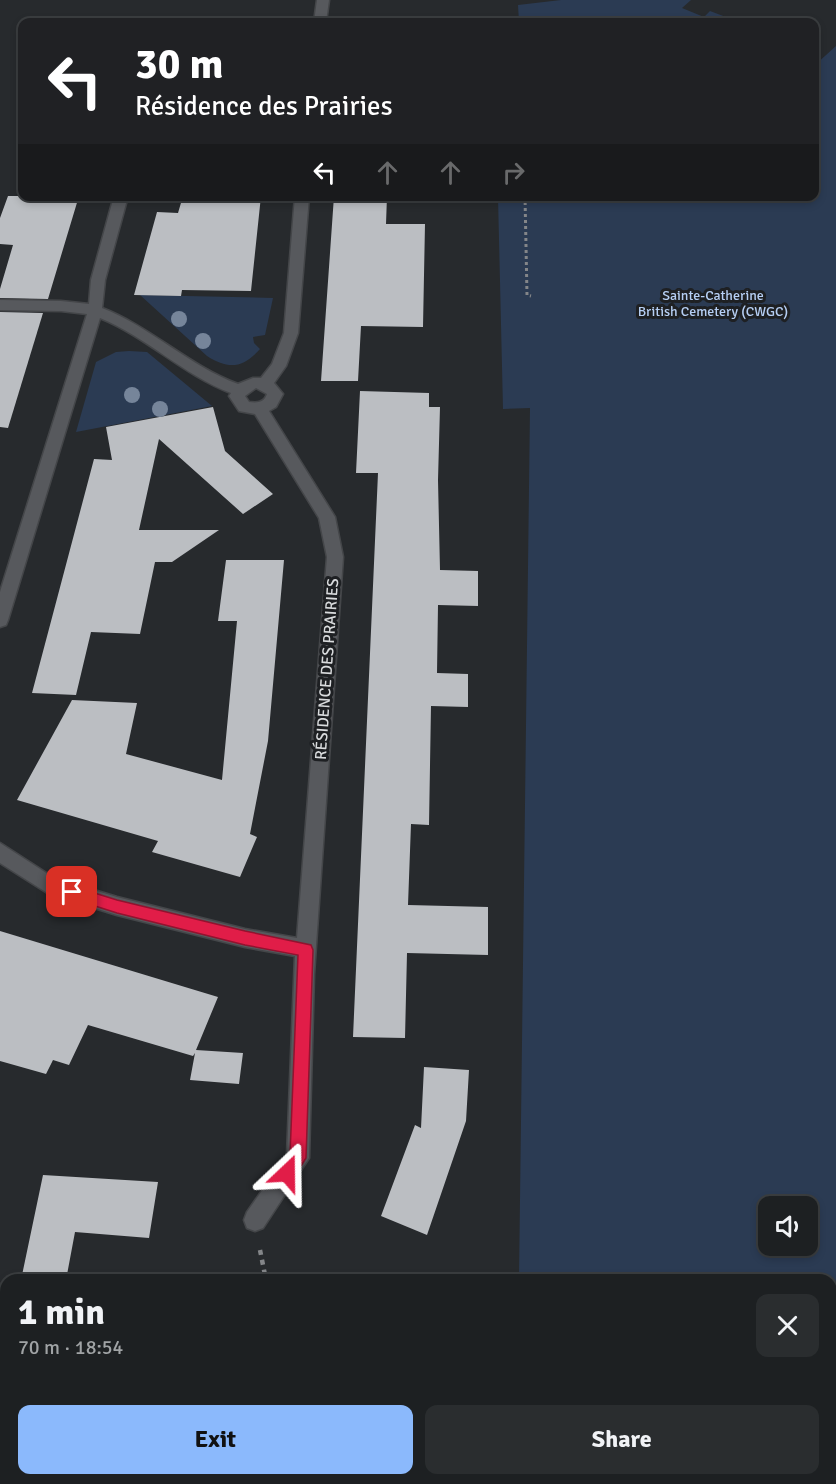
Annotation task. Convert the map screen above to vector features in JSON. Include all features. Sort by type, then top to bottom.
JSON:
[{"type":"street","points":[[321,18],[323,0]]},
{"type":"street","points":[[0,620],[95,311],[98,280],[120,201]]},
{"type":"street","points":[[266,384],[279,366],[291,333],[302,201]]},
{"type":"street","points":[[0,305],[95,311],[128,325],[205,377],[240,390]]},
{"type":"street","points":[[266,384],[275,394],[268,405],[260,408],[244,407],[237,396],[240,390],[247,385],[266,384]]},
{"type":"street","name":"RÉSIDENCE DES PRAIRIES","points":[[255,1220],[298,1158],[306,950],[335,557],[327,517],[260,408]]},
{"type":"street","points":[[0,852],[49,885],[117,906],[245,938],[306,950]]},
{"type":"path","points":[[525,201],[527,295],[531,296]]},
{"type":"green space","points":[[561,0],[691,0],[682,8],[704,17],[710,11],[728,18],[519,18],[518,5]]},
{"type":"green space","name":"Sainte-Catherine British Cemetery (CWGC)","points":[[836,46],[836,1274],[519,1274],[530,408],[503,409],[498,201],[819,201],[819,61]]},
{"type":"green space","points":[[140,295],[273,298],[265,335],[253,337],[254,343],[260,349],[248,360],[229,365],[207,356]]},
{"type":"green space","points":[[116,352],[147,352],[212,406],[76,432],[96,362]]},
{"type":"building","points":[[8,196],[18,196],[18,201],[77,201],[48,299],[0,298],[0,289],[13,245],[0,244],[0,218]]},
{"type":"building","points":[[182,201],[260,201],[251,291],[182,290],[181,296],[134,295],[157,212],[178,213]]},
{"type":"building","points":[[334,201],[387,201],[386,224],[425,224],[423,327],[361,326],[358,381],[321,381]]},
{"type":"building","points":[[0,312],[43,313],[8,428],[0,427]]},
{"type":"building","points":[[360,391],[429,393],[429,407],[440,407],[438,480],[440,570],[478,571],[478,606],[438,605],[437,673],[468,674],[468,707],[431,706],[429,825],[411,824],[408,905],[488,907],[488,955],[407,953],[405,1038],[353,1037],[378,473],[356,473]]},
{"type":"building","points":[[213,407],[225,451],[273,494],[243,514],[159,439],[139,530],[219,530],[172,562],[155,562],[140,634],[91,632],[76,695],[32,693],[94,459],[112,460],[106,427]]},
{"type":"building","points":[[226,560],[284,560],[268,741],[250,834],[257,837],[240,877],[152,852],[158,841],[17,800],[72,700],[137,703],[126,754],[222,780],[237,621],[218,621]]},
{"type":"building","points":[[0,931],[218,997],[196,1050],[243,1053],[239,1084],[190,1080],[195,1053],[193,1056],[88,1025],[69,1065],[53,1060],[46,1074],[0,1061]]},
{"type":"building","points":[[424,1067],[469,1070],[466,1121],[427,1235],[381,1216],[415,1125],[421,1128]]},
{"type":"building","points":[[43,1175],[158,1182],[149,1238],[75,1232],[67,1274],[22,1274]]},
{"type":"route","points":[[72,892],[117,906],[245,938],[306,950],[298,1158],[287,1173]]}]
